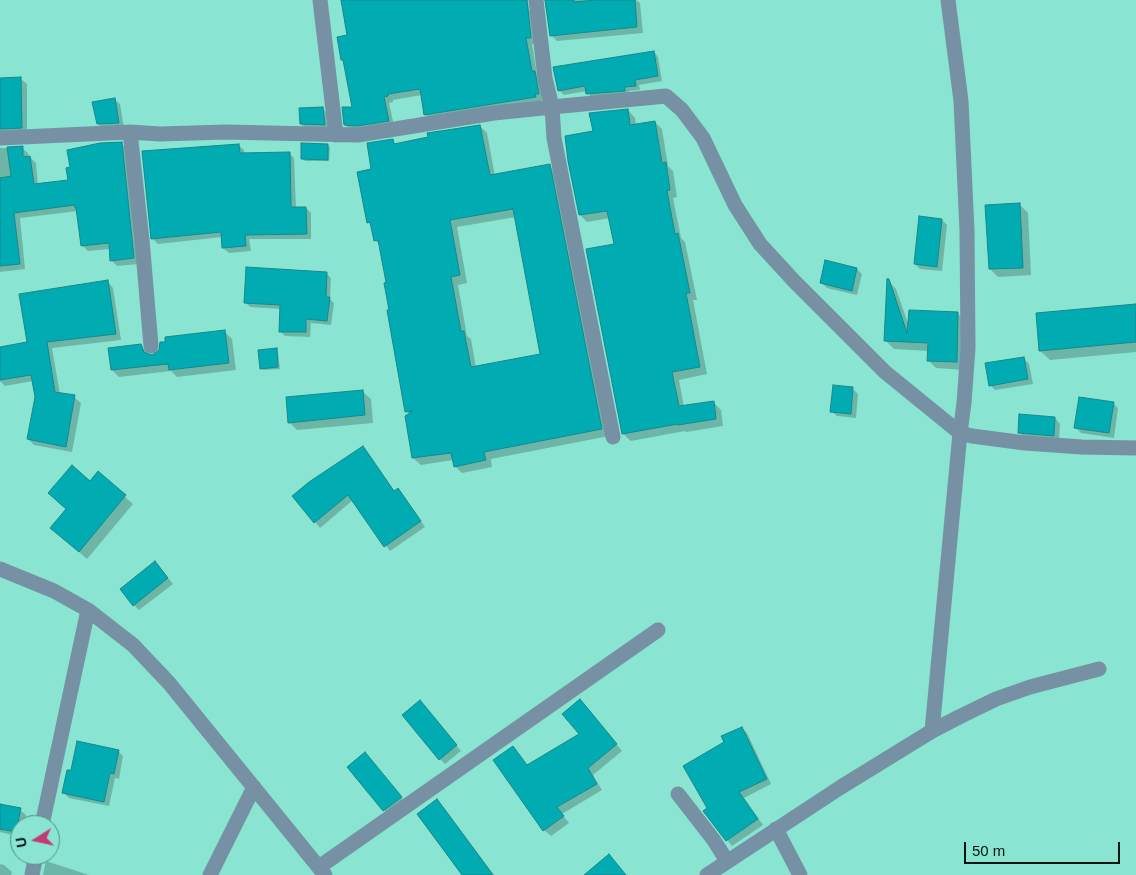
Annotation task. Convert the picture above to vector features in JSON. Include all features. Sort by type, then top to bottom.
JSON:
[{"type":"street","points":[[320,0],[336,134]]},
{"type":"street","points":[[536,0],[545,78],[552,107],[554,138],[613,437]]},
{"type":"street","points":[[932,731],[968,348],[967,231],[961,101],[948,0]]},
{"type":"street","points":[[0,138],[130,132],[160,134],[226,132],[358,134],[484,115],[666,96],[682,110],[704,138],[735,205],[760,244],[794,281],[885,372],[960,433],[1025,443],[1136,448]]},
{"type":"street","points":[[130,132],[151,346]]},
{"type":"street","points":[[0,569],[54,591],[88,610],[133,645],[169,683],[322,871],[658,630]]},
{"type":"street","points":[[44,815],[88,610]]},
{"type":"street","points":[[707,875],[776,829],[932,731],[996,699],[1099,669]]},
{"type":"street","points":[[210,875],[254,787]]},
{"type":"street","points":[[678,794],[727,861]]},
{"type":"street","points":[[776,829],[800,875]]},
{"type":"building","points":[[341,0],[527,0],[531,38],[526,38],[532,71],[535,71],[539,94],[535,94],[536,97],[424,115],[420,89],[388,94],[388,96],[384,97],[389,121],[357,126],[344,125],[342,107],[352,107],[337,37],[347,35]]},
{"type":"building","points":[[545,0],[574,0],[574,2],[635,0],[637,27],[550,36]]},
{"type":"building","points":[[654,51],[658,76],[635,80],[636,86],[625,87],[625,91],[586,94],[585,86],[558,91],[553,67]]},
{"type":"building","points":[[21,77],[22,128],[0,129],[0,78]]},
{"type":"building","points":[[115,98],[119,123],[97,124],[92,102]]},
{"type":"building","points":[[323,107],[325,125],[300,124],[299,108]]},
{"type":"building","points":[[628,109],[630,125],[655,121],[662,163],[666,162],[670,190],[667,191],[675,234],[678,233],[690,293],[686,293],[700,367],[672,372],[679,406],[714,401],[716,419],[622,434],[586,249],[614,244],[607,211],[579,215],[565,136],[593,131],[589,113]]},
{"type":"building","points":[[480,125],[490,175],[550,164],[602,429],[484,452],[486,460],[454,467],[451,453],[412,458],[405,416],[413,411],[405,412],[387,310],[389,310],[384,283],[386,282],[378,240],[374,241],[370,222],[367,223],[357,172],[371,169],[367,143],[393,139],[394,144],[428,137],[427,133]],"holes":[[[513,209],[540,354],[471,367],[464,331],[461,331],[451,277],[460,275],[450,220]]]},
{"type":"building","points":[[122,142],[134,258],[110,261],[109,243],[81,246],[75,205],[14,213],[20,264],[0,266],[0,178],[11,176],[7,147],[23,146],[23,157],[30,156],[34,184],[68,180],[66,168],[70,167],[67,150],[100,143]]},
{"type":"building","points":[[301,143],[328,144],[328,160],[301,159]]},
{"type":"building","points":[[239,144],[240,153],[290,152],[291,207],[306,207],[307,234],[245,235],[246,246],[222,248],[221,232],[151,239],[142,151]]},
{"type":"building","points":[[1020,203],[1023,268],[989,269],[985,205]]},
{"type":"building","points":[[919,216],[942,219],[937,267],[914,264]]},
{"type":"building","points":[[825,260],[857,268],[852,291],[820,283]]},
{"type":"building","points":[[246,267],[327,272],[326,297],[330,297],[327,321],[306,319],[306,332],[279,332],[280,305],[244,303]]},
{"type":"building","points":[[887,279],[889,279],[907,333],[909,310],[958,312],[957,362],[927,361],[928,343],[884,341]]},
{"type":"building","points":[[108,280],[116,334],[47,342],[55,392],[75,395],[66,447],[27,439],[35,397],[31,375],[0,380],[0,347],[27,342],[19,294]]},
{"type":"building","points":[[1136,304],[1136,342],[1039,351],[1036,313]]},
{"type":"building","points":[[225,330],[229,363],[169,370],[168,364],[111,370],[108,348],[141,344],[144,352],[152,355],[159,350],[160,342],[165,342],[165,337]]},
{"type":"building","points":[[277,348],[278,367],[260,369],[258,350]]},
{"type":"building","points":[[1024,357],[1028,379],[989,386],[985,363]]},
{"type":"building","points":[[833,385],[853,387],[851,414],[830,412]]},
{"type":"building","points":[[363,390],[365,415],[288,423],[286,397]]},
{"type":"building","points":[[1079,397],[1114,402],[1109,433],[1074,428]]},
{"type":"building","points":[[1019,414],[1055,417],[1054,436],[1018,433]]},
{"type":"building","points":[[363,446],[394,491],[398,488],[421,521],[384,547],[348,495],[314,523],[292,496],[309,482]]},
{"type":"building","points":[[72,465],[90,481],[98,471],[126,495],[79,552],[50,528],[66,509],[48,493]]},
{"type":"building","points":[[155,561],[168,578],[133,606],[120,589]]},
{"type":"building","points":[[580,699],[617,744],[588,768],[597,784],[557,807],[564,816],[543,831],[493,760],[513,746],[527,765],[579,734],[562,714]]},
{"type":"building","points":[[420,700],[457,745],[439,760],[402,715]]},
{"type":"building","points":[[742,727],[767,779],[739,792],[758,819],[726,841],[703,811],[707,808],[683,766],[724,742],[721,736]]},
{"type":"building","points":[[77,741],[119,750],[114,774],[110,773],[104,802],[62,793],[67,770],[71,770]]},
{"type":"building","points":[[365,752],[402,797],[383,811],[347,767]]},
{"type":"building","points":[[437,799],[493,875],[462,875],[417,814]]},
{"type":"building","points":[[0,804],[21,808],[20,815],[10,815],[10,831],[0,829]]},
{"type":"building","points":[[609,854],[626,875],[584,875]]}]
